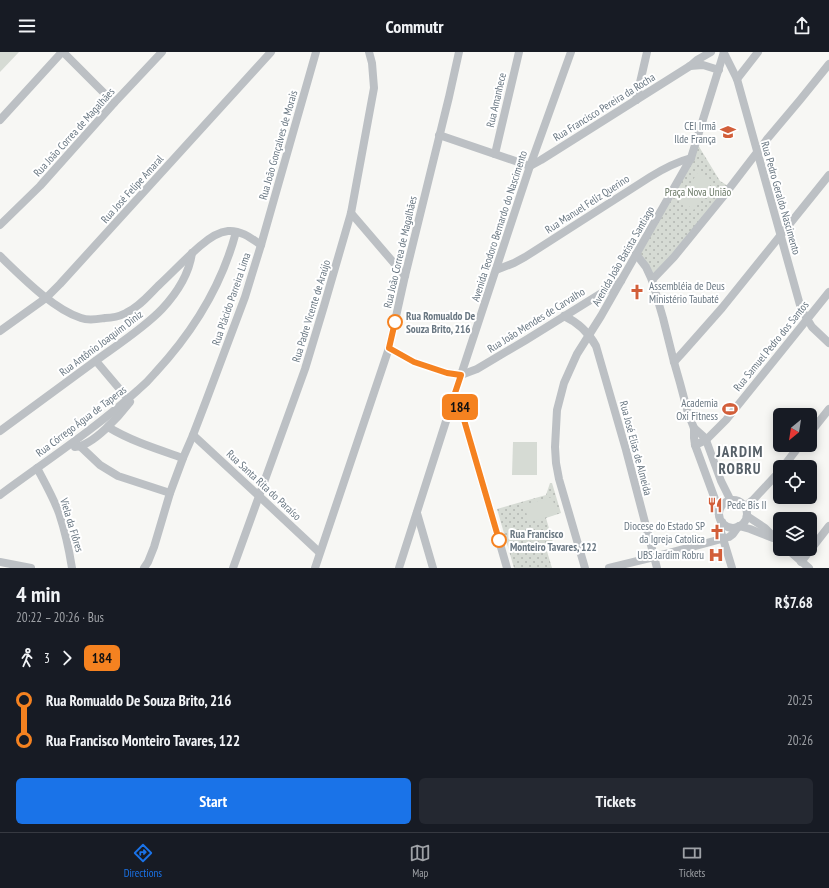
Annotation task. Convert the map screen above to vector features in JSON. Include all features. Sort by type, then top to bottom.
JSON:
[{"type":"street","points":[[0,120],[62,52],[114,103]]},
{"type":"street","name":"Rua João Correa de Magalhães","points":[[0,225],[40,186],[162,52]]},
{"type":"street","name":"Rua José Felipe Amaral","points":[[0,331],[46,298],[271,52]]},
{"type":"street","name":"Rua João Gonçalves de Morais","points":[[261,245],[316,52]]},
{"type":"street","name":"Rua Padre Vicente de Araújo","points":[[233,568],[305,368],[351,213],[374,88],[372,63],[369,52]]},
{"type":"street","name":"Rua João Correa de Magalhães","points":[[314,568],[389,348],[459,52]]},
{"type":"street","name":"Rua Amanhece","points":[[495,154],[519,52]]},
{"type":"street","name":"Avenida Teodoro Bernardo do Nascimento","points":[[399,568],[530,166],[571,52]]},
{"type":"street","points":[[636,100],[647,52]]},
{"type":"street","name":"Rua Francisco Pereira da Rocha","points":[[530,166],[711,52]]},
{"type":"street","name":"Rua Pedro Geraldo Nascimento","points":[[724,52],[737,79],[800,305],[812,327],[829,343]]},
{"type":"street","name":"Avenida João Batista Santiago","points":[[585,568],[559,479],[556,463],[555,447],[557,410],[564,383],[577,354],[622,280],[691,158],[724,52]]},
{"type":"street","points":[[737,79],[758,52]]},
{"type":"street","points":[[652,280],[682,248],[757,152],[829,64]]},
{"type":"street","points":[[690,66],[703,65],[719,70]]},
{"type":"street","points":[[440,135],[530,166]]},
{"type":"street","name":"Rua Manuel Feliz Querino","points":[[496,270],[525,257],[669,166],[691,158]]},
{"type":"street","points":[[674,362],[722,308],[829,175]]},
{"type":"street","points":[[351,213],[405,276]]},
{"type":"street","points":[[0,256],[46,298],[56,305],[70,314],[83,319],[96,320],[125,314],[135,308],[192,253],[210,238],[228,231],[236,232]]},
{"type":"street","name":"Rua Plácido Parreira Lima","points":[[144,568],[154,547],[170,493],[245,297],[261,245],[244,234],[236,232]]},
{"type":"street","name":"Rua Córrego Água de Taperas","points":[[0,495],[93,428],[139,390],[161,366],[183,340],[215,289],[232,247],[236,232]]},
{"type":"street","name":"Rua Antônio Joaquim Diniz","points":[[0,431],[96,361],[145,324],[162,309],[184,279],[190,264],[192,253]]},
{"type":"street","points":[[636,254],[646,267],[652,280],[688,413],[694,428],[695,445],[716,502],[720,519],[726,526],[750,529],[773,539]]},
{"type":"street","name":"Rua João Mendes de Carvalho","points":[[461,375],[477,369],[622,280]]},
{"type":"street","name":"Rua Samuel Pedro dos Santos","points":[[695,445],[706,440],[726,420],[829,292]]},
{"type":"street","points":[[564,316],[573,321],[589,336]]},
{"type":"street","name":"Rua José Elias de Almeida","points":[[589,336],[599,353],[657,568]]},
{"type":"street","points":[[389,348],[414,362],[447,373],[461,375]]},
{"type":"street","points":[[96,361],[128,399]]},
{"type":"street","points":[[66,447],[81,447],[96,437],[119,416],[139,390]]},
{"type":"street","points":[[455,393],[507,568]]},
{"type":"street","points":[[817,424],[829,409]]},
{"type":"street","points":[[108,426],[145,445],[183,458]]},
{"type":"street","points":[[694,428],[706,440],[721,481],[731,501]]},
{"type":"street","name":"Rua Santa Rita do Paraíso","points":[[193,435],[319,552]]},
{"type":"street","points":[[81,447],[100,465],[118,476],[170,493]]},
{"type":"street","points":[[788,460],[795,452]]},
{"type":"street","name":"Viela da Flôres","points":[[37,468],[59,513],[68,543],[72,568]]},
{"type":"street","points":[[744,507],[753,500],[773,478]]},
{"type":"street","points":[[609,568],[654,557],[722,539],[729,537],[744,522],[746,516],[746,510],[740,502],[731,501],[724,504],[721,508],[720,527],[722,539],[732,568]]},
{"type":"street","points":[[417,512],[432,568]]},
{"type":"street","points":[[746,516],[765,528],[773,536]]},
{"type":"street","points":[[801,562],[829,526]]},
{"type":"street","points":[[795,556],[808,568]]},
{"type":"street","points":[[0,562],[30,568]]},
{"type":"green space","points":[[0,52],[19,52],[0,72]]},
{"type":"green space","name":"Praça Nova União","points":[[698,145],[720,181],[730,187],[652,280],[638,254]]},
{"type":"green space","points":[[698,172],[713,181],[694,210],[680,200]]},
{"type":"green space","points":[[513,442],[537,442],[537,475],[512,475]]},
{"type":"green space","points":[[550,483],[552,483],[561,513],[546,518],[554,546],[546,548],[552,568],[514,568],[497,509],[546,495]]},
{"type":"green space","points":[[552,497],[557,514],[529,522],[524,505]]},
{"type":"bus line","name":"184","points":[[395,322],[389,348],[414,362],[447,373],[461,375],[455,393],[499,540]]},
{"type":"place","name":"CEI Irmã Ilde França","points":[[728,132]]},
{"type":"place","name":"Assembléia de Deus Ministério Taubaté","points":[[637,292]]},
{"type":"place","name":"Rua Romualdo De Souza Brito, 216","points":[[395,322]]},
{"type":"place","name":"Academia Oxi Fitness","points":[[730,409]]},
{"type":"place","name":"Pede Bis II","points":[[715,505]]},
{"type":"place","name":"Diocese do Estado SP da Igreja Catolica","points":[[717,532]]},
{"type":"place","name":"Rua Francisco Monteiro Tavares, 122","points":[[499,540]]},
{"type":"place","name":"UBS Jardim Robru","points":[[716,555]]},
{"type":"district","name":"JARDIM ROBRU","points":[[740,460]]}]
